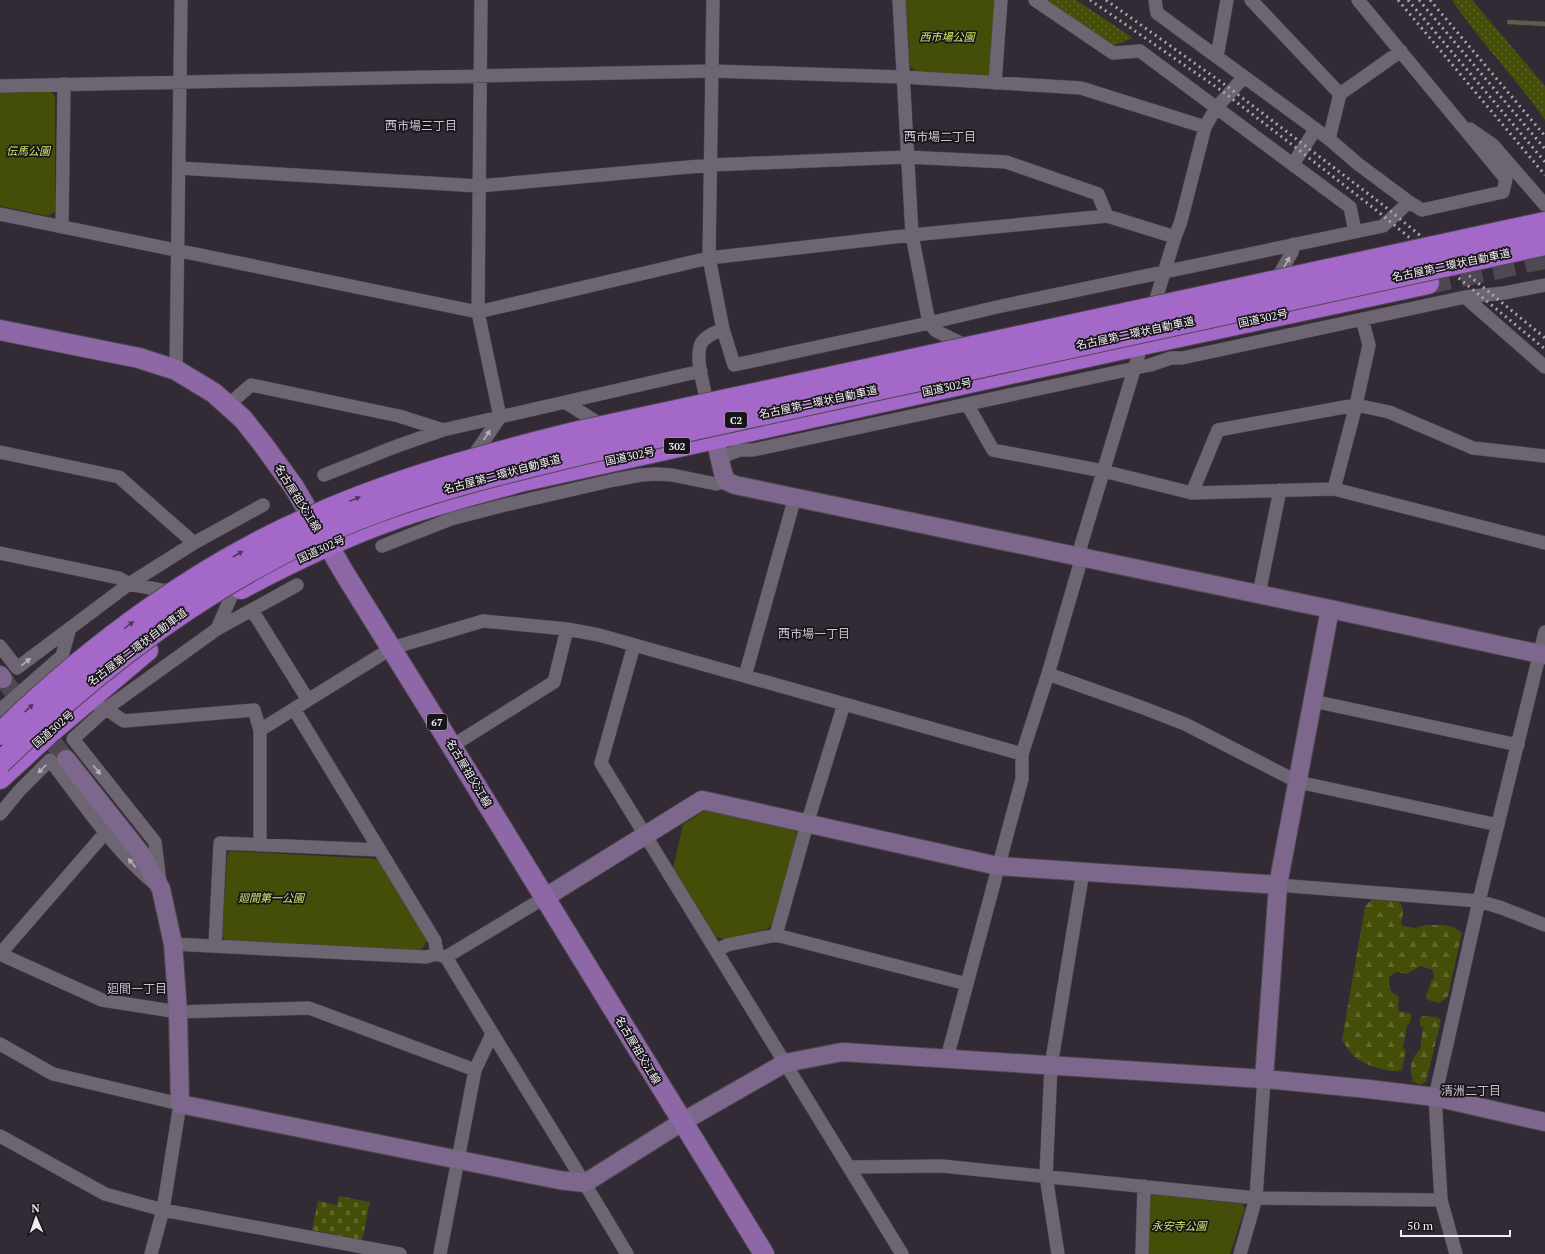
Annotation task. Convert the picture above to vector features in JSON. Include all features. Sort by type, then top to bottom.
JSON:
[{"type":"highway","name":"名古屋第二環状自動車道","points":[[0,734],[46,692],[96,650],[196,578],[255,545],[315,515],[446,467],[579,432],[1545,223]]},
{"type":"highway","name":"名古屋第二環状自動車道","points":[[8,762],[56,710],[165,623],[211,593],[267,562],[328,532],[391,507],[456,485],[584,453],[1545,244]]},
{"type":"highway","name":"国道302号","points":[[0,778],[8,762],[176,628],[226,596],[278,568],[386,521],[442,503],[524,480],[636,455],[717,448],[834,412],[1428,283]]},
{"type":"main road","name":"名古屋祖父江線","points":[[0,330],[139,358],[176,370],[214,393],[243,419],[294,487],[328,546],[764,1254]]},
{"type":"street","points":[[176,370],[181,0]]},
{"type":"street","points":[[442,503],[500,416],[478,312],[481,0]]},
{"type":"street","points":[[713,0],[709,258],[723,329],[734,365],[997,307],[1383,226],[1409,202]]},
{"type":"street","points":[[899,0],[912,235],[929,323],[936,331],[1019,371],[1003,396]]},
{"type":"street","points":[[996,83],[1001,0]]},
{"type":"street","points":[[1035,0],[1113,53],[1140,51],[1350,207],[1355,231]]},
{"type":"street","points":[[1156,0],[1157,13],[1329,139],[1358,164],[1422,210],[1503,192],[1506,179],[1358,0]]},
{"type":"street","points":[[1217,56],[1227,0]]},
{"type":"street","points":[[1251,0],[1340,94]]},
{"type":"street","points":[[1329,139],[1340,94],[1401,51]]},
{"type":"street","points":[[0,86],[712,72],[903,77],[1081,88],[1205,127]]},
{"type":"street","points":[[947,1058],[1022,779],[1022,754],[1048,674],[1079,566],[1081,545],[1103,471],[1181,221],[1205,127],[1216,108],[1244,76]]},
{"type":"street","points":[[62,227],[64,84]]},
{"type":"street","points":[[1456,119],[1493,145],[1545,205]]},
{"type":"street","points":[[1293,164],[1315,130]]},
{"type":"street","points":[[179,168],[479,186],[710,165],[907,158],[1006,162],[1098,194],[1107,216]]},
{"type":"street","points":[[0,214],[478,312],[709,258],[912,235],[1107,216],[1175,237]]},
{"type":"street","points":[[1253,320],[1292,252],[1294,244]]},
{"type":"street","points":[[717,448],[753,450],[1134,368],[1171,358],[1182,358],[1465,297],[1504,293],[1545,285]]},
{"type":"street","points":[[1390,313],[1400,289]]},
{"type":"street","points":[[1465,297],[1545,367]]},
{"type":"street","points":[[1285,313],[1328,326]]},
{"type":"street","points":[[1334,489],[1356,405],[1369,345],[1362,319]]},
{"type":"street","points":[[723,329],[709,335],[702,342],[698,353],[717,448],[726,481]]},
{"type":"street","points":[[324,475],[397,446],[443,430],[701,371]]},
{"type":"street","points":[[228,406],[251,385],[398,416],[443,430]]},
{"type":"street","points":[[565,402],[636,455],[614,480]]},
{"type":"street","points":[[967,404],[993,450],[1103,471],[1192,493],[1334,489],[1545,543]]},
{"type":"street","points":[[1192,493],[1218,430],[1356,405],[1389,412],[1473,448],[1545,456]]},
{"type":"street","points":[[834,412],[862,427]]},
{"type":"street","points":[[0,452],[119,477],[194,543]]},
{"type":"street","points":[[382,546],[451,519],[501,506],[641,475],[672,475],[716,484],[726,481],[735,485],[1259,594],[1542,655]]},
{"type":"street","points":[[1259,594],[1280,490]]},
{"type":"street","points":[[477,493],[501,506]]},
{"type":"street","points":[[745,676],[795,497]]},
{"type":"street","points":[[0,646],[18,668],[129,584],[194,543],[263,505]]},
{"type":"street","points":[[0,553],[119,578],[129,584],[226,596],[217,629]]},
{"type":"street","points":[[152,1254],[163,1210],[180,1104],[178,1012],[174,944],[161,889],[155,842],[73,739],[107,708],[217,629],[297,585]]},
{"type":"street","points":[[1240,1254],[1256,1198],[1278,885],[1330,609]]},
{"type":"street","points":[[252,610],[308,700]]},
{"type":"street","points":[[260,730],[392,648],[483,621],[567,629],[599,635],[1022,754]]},
{"type":"street","points":[[0,710],[62,656],[70,628]]},
{"type":"street","points":[[452,746],[554,682],[567,629]]},
{"type":"street","points":[[1456,1254],[1441,1200],[1435,1097],[1479,901],[1542,655],[1545,632]]},
{"type":"street","points":[[634,645],[601,763],[902,1254]]},
{"type":"street","points":[[1048,674],[1141,706],[1185,724],[1298,782],[1498,825]]},
{"type":"street","points":[[84,702],[107,708],[124,721],[254,710],[260,730],[260,844]]},
{"type":"street","points":[[1312,702],[1518,745]]},
{"type":"street","points":[[776,935],[807,824],[844,704]]},
{"type":"street","points":[[294,709],[435,941],[442,955],[585,1183],[627,1254]]},
{"type":"street","points":[[66,759],[142,855],[161,889]]},
{"type":"street","points":[[0,814],[50,760],[106,832],[138,870],[161,889]]},
{"type":"street","points":[[8,762],[19,792]]},
{"type":"street","points":[[174,944],[426,957],[442,955],[544,898],[702,800],[998,866],[1278,885],[1479,901],[1545,925]]},
{"type":"street","points":[[106,832],[0,954],[102,1000],[178,1012],[309,1008],[475,1070]]},
{"type":"street","points":[[215,946],[220,843],[380,850]]},
{"type":"street","points":[[1058,1254],[1046,1176],[1050,1066],[1082,871]]},
{"type":"street","points":[[716,951],[727,945],[776,935],[967,984]]},
{"type":"street","points":[[440,1254],[475,1070],[492,1034]]},
{"type":"street","points":[[0,1044],[53,1074],[180,1104],[559,1180],[585,1183],[682,1122],[785,1063],[842,1052],[1264,1079],[1368,1089],[1435,1097],[1545,1122]]},
{"type":"street","points":[[0,1136],[105,1194],[163,1210],[400,1254]]},
{"type":"street","points":[[849,1167],[942,1166],[1256,1198],[1441,1200]]},
{"type":"street","points":[[1142,1254],[1144,1186]]},
{"type":"green space","name":"西市場公園","points":[[906,0],[997,0],[992,71],[987,76],[915,71],[910,66]]},
{"type":"green space","points":[[1045,0],[1076,0],[1133,38],[1113,46]]},
{"type":"green space","points":[[1452,0],[1472,0],[1545,86],[1545,120],[1522,89],[1474,31]]},
{"type":"green space","name":"伝馬公園","points":[[0,92],[51,92],[55,96],[55,212],[48,216],[0,206]]},
{"type":"green space","points":[[706,810],[794,829],[797,834],[772,925],[767,929],[726,939],[715,937],[673,868],[683,824]]},
{"type":"green space","name":"廻間第一公園","points":[[230,851],[378,859],[427,941],[421,950],[227,941],[222,937],[227,856]]},
{"type":"green space","points":[[1372,899],[1399,902],[1403,909],[1401,923],[1403,926],[1416,928],[1424,925],[1443,925],[1453,927],[1462,932],[1448,996],[1440,1003],[1428,1000],[1426,998],[1431,981],[1434,979],[1433,970],[1420,966],[1407,974],[1396,972],[1390,976],[1390,989],[1399,997],[1399,1011],[1411,1014],[1403,1048],[1406,1050],[1402,1070],[1397,1071],[1385,1070],[1360,1061],[1352,1054],[1342,1040],[1365,907]]},
{"type":"green space","points":[[1422,1016],[1436,1017],[1441,1020],[1426,1082],[1420,1085],[1412,1081],[1411,1068],[1414,1057],[1420,1050],[1423,1028],[1420,1026],[1420,1019]]},
{"type":"green space","name":"永安寺公園","points":[[1153,1194],[1242,1204],[1245,1208],[1230,1254],[1147,1254],[1148,1199]]},
{"type":"green space","points":[[339,1196],[370,1202],[362,1240],[312,1230],[318,1201],[337,1205]]},
{"type":"waterway","points":[[1509,22],[1545,24]]},
{"type":"tunnel","points":[[1428,283],[1545,258]]},
{"type":"tunnel","points":[[3,679],[66,759]]},
{"type":"railway","points":[[1090,0],[1222,91],[1376,210],[1545,349]]},
{"type":"railway","points":[[1106,0],[1228,87],[1383,205],[1545,338]]},
{"type":"railway","points":[[1398,0],[1545,175]]},
{"type":"railway","points":[[1408,0],[1545,162]]},
{"type":"railway","points":[[1419,0],[1545,149]]},
{"type":"railway","points":[[1430,0],[1545,136]]},
{"type":"district","name":"西市場三丁目","points":[[421,126]]},
{"type":"district","name":"西市場二丁目","points":[[940,137]]},
{"type":"district","name":"西市場一丁目","points":[[814,634]]},
{"type":"district","name":"廻間一丁目","points":[[137,989]]},
{"type":"district","name":"清洲二丁目","points":[[1471,1091]]}]
